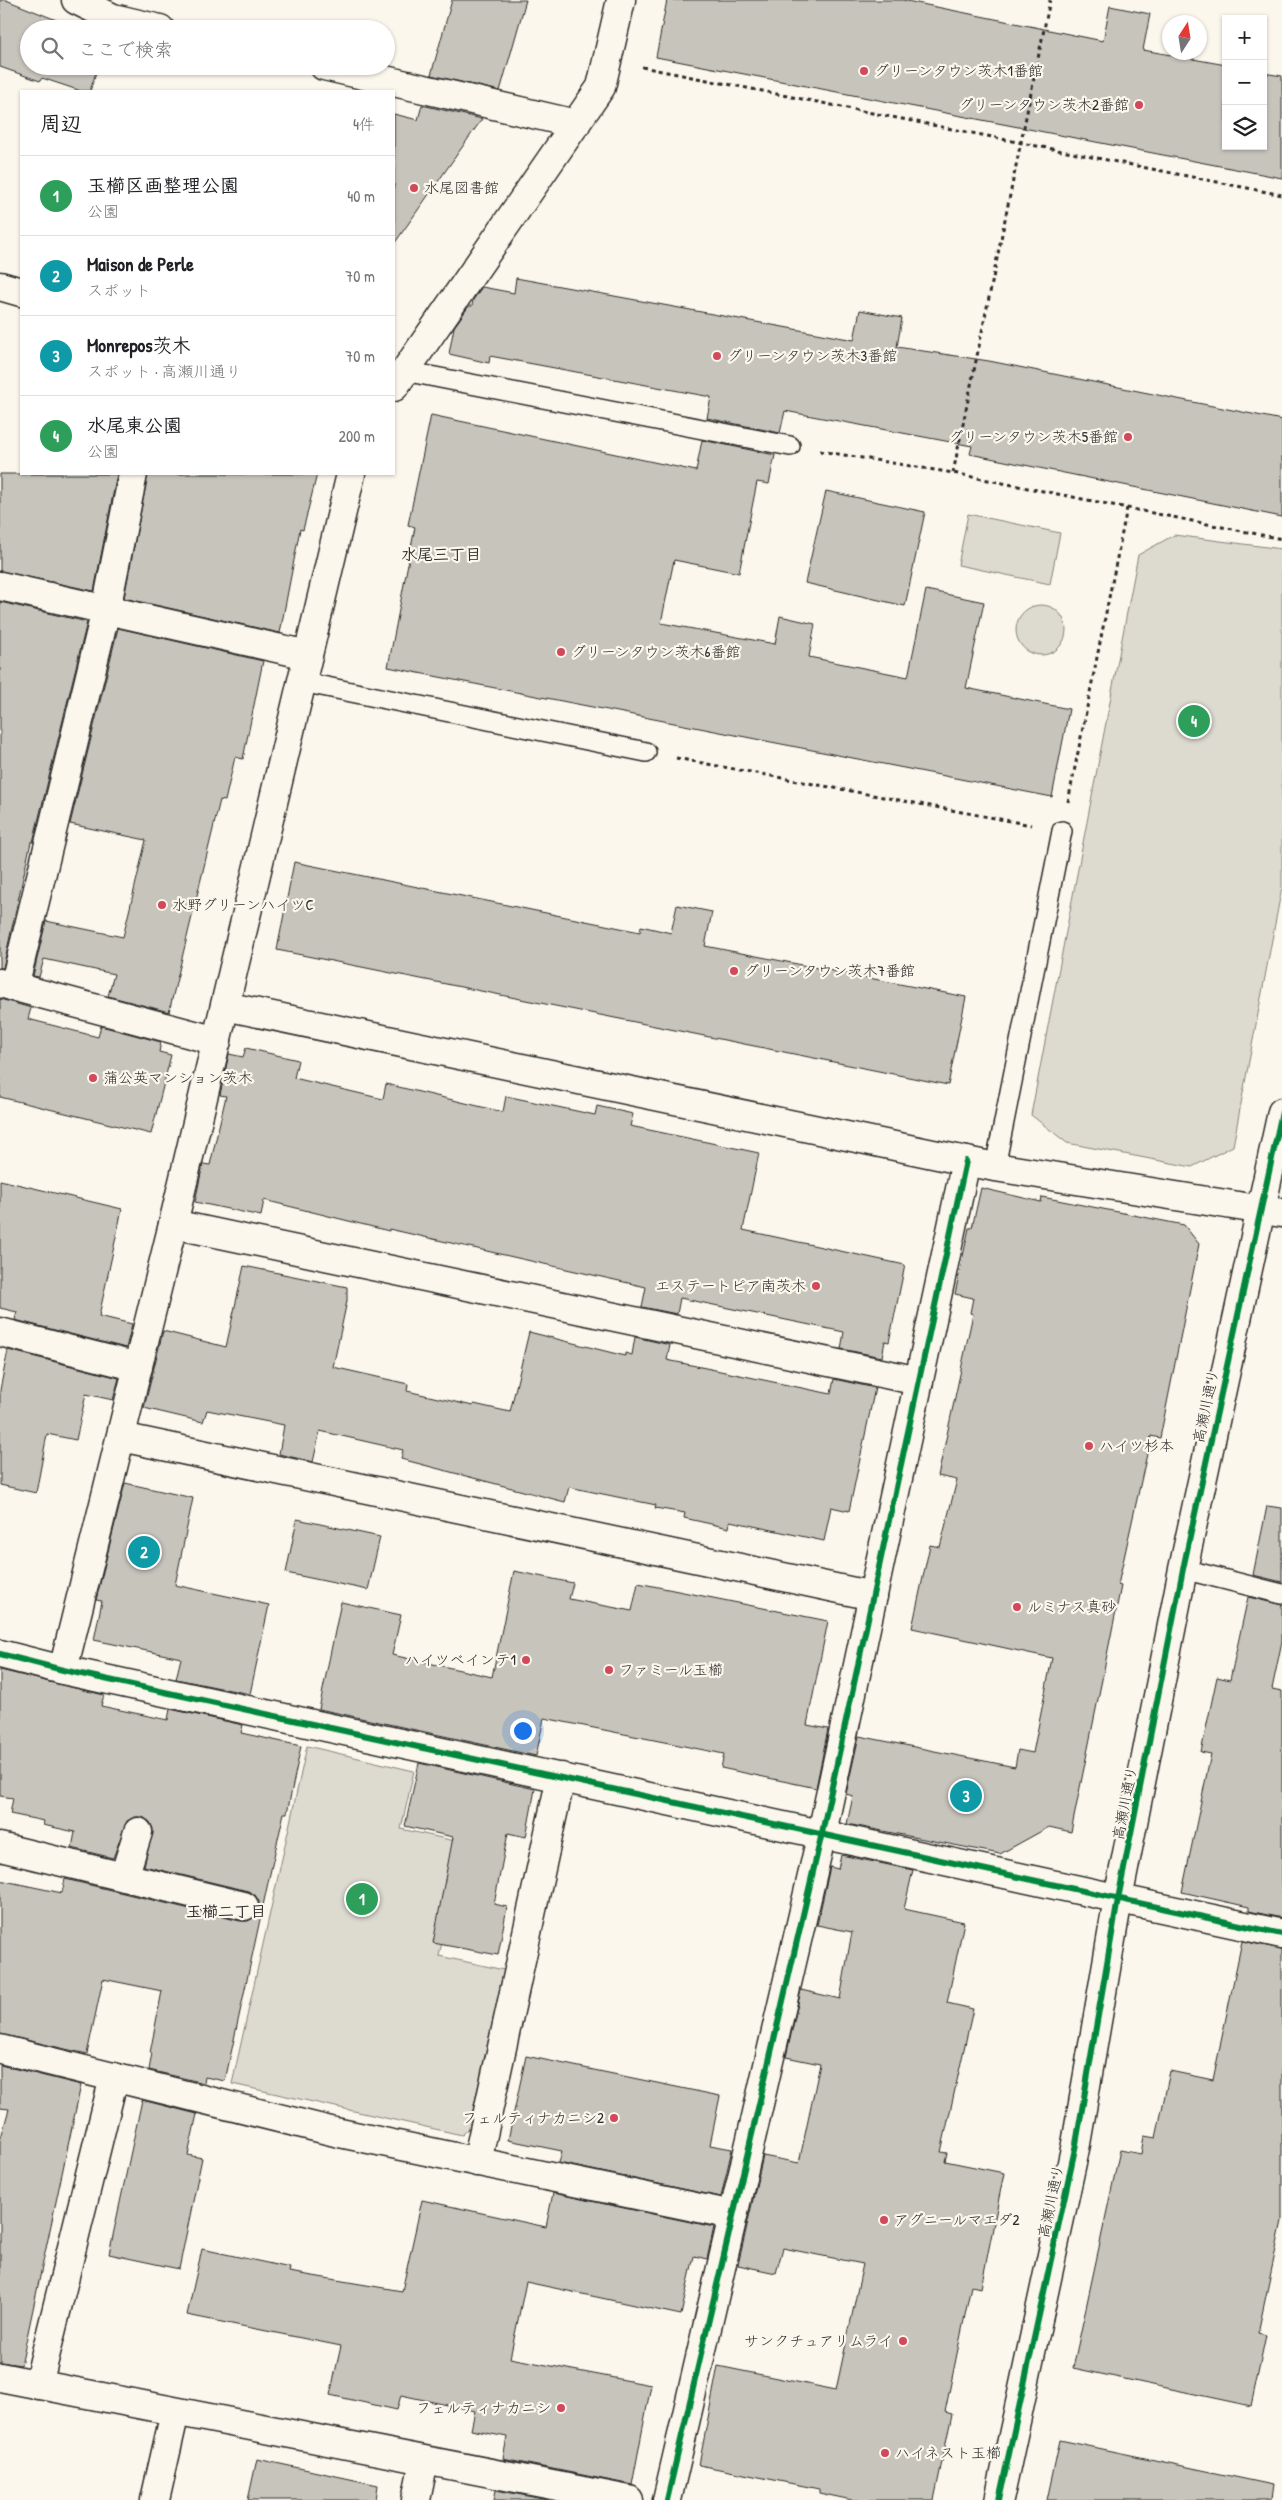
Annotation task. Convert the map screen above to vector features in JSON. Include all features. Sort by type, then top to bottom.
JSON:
[{"type":"street","points":[[76,0],[113,18],[122,20]]},
{"type":"street","points":[[399,379],[601,87],[622,0]]},
{"type":"street","points":[[363,75],[576,124]]},
{"type":"street","points":[[0,286],[20,292]]},
{"type":"street","points":[[133,475],[106,610],[7,985],[216,1041]]},
{"type":"street","points":[[62,1670],[174,1224],[351,475]]},
{"type":"street","points":[[0,586],[308,655]]},
{"type":"street","points":[[225,1006],[995,1167],[1272,1211]]},
{"type":"street","name":"高瀬川通り","points":[[999,2500],[1076,2144],[1118,1899],[1183,1569],[1272,1211],[1282,1112]]},
{"type":"street","points":[[667,2500],[822,1833],[966,1161]]},
{"type":"street","points":[[174,1224],[919,1381]]},
{"type":"street","points":[[0,1332],[138,1368]]},
{"type":"street","points":[[121,1437],[873,1596]]},
{"type":"street","points":[[0,1654],[62,1670],[1282,1934]]},
{"type":"street","points":[[478,2162],[561,1777]]},
{"type":"street","points":[[124,1878],[138,1832]]},
{"type":"street","points":[[0,1847],[244,1906]]},
{"type":"street","points":[[0,2049],[335,2132],[733,2215]]},
{"type":"street","points":[[38,2385],[114,2078]]},
{"type":"street","points":[[0,2377],[424,2461],[571,2495],[629,2500]]},
{"type":"street","points":[[155,2500],[175,2412]]},
{"type":"street","points":[[416,2500],[424,2461]]},
{"type":"lane","points":[[399,379],[790,446]]},
{"type":"lane","points":[[302,682],[646,752]]},
{"type":"lane","points":[[995,1167],[1062,831]]},
{"type":"lane","points":[[1183,1569],[1282,1594]]},
{"type":"path","points":[[953,473],[1050,0]]},
{"type":"path","points":[[608,60],[1282,195]]},
{"type":"path","points":[[790,446],[953,473],[1282,540]]},
{"type":"path","points":[[646,752],[1062,831],[1127,508]]},
{"type":"shaded area","points":[[968,514],[1060,533],[1050,584],[958,565]]},
{"type":"shaded area","points":[[1174,535],[1282,549],[1282,887],[1233,1146],[1192,1167],[1067,1143],[1031,1115],[1138,555]]},
{"type":"shaded area","points":[[1036,605],[1046,605],[1059,612],[1066,625],[1066,635],[1059,648],[1046,655],[1036,655],[1027,651],[1020,644],[1016,635],[1016,625],[1020,616],[1027,609]]},
{"type":"shaded area","points":[[307,1746],[414,1771],[401,1829],[464,1843],[439,1956],[504,1970],[469,2128],[462,2135],[232,2084]]},
{"type":"building","points":[[0,0],[6,0],[56,20],[20,20],[20,74],[0,67]]},
{"type":"building","points":[[452,0],[526,0],[500,91],[431,75]]},
{"type":"building","points":[[667,0],[902,0],[1103,41],[1110,6],[1150,14],[1143,50],[1162,53],[1162,60],[1198,60],[1222,64],[1222,150],[1267,150],[1267,74],[1282,76],[1282,178],[656,57]]},
{"type":"building","points":[[23,75],[95,75],[90,90],[78,90],[42,78],[40,81]]},
{"type":"building","name":"水尾図書館","points":[[422,105],[482,119],[395,243],[395,114],[418,120]]},
{"type":"building","points":[[516,278],[854,340],[860,310],[902,318],[897,347],[989,361],[1282,420],[1282,517],[970,454],[972,446],[785,411],[780,433],[707,418],[711,397],[490,356],[489,363],[449,354],[454,327],[469,306],[472,306],[473,300],[482,287],[514,293]]},
{"type":"building","points":[[431,415],[696,471],[702,440],[775,455],[769,484],[757,482],[739,573],[674,560],[661,623],[775,644],[780,616],[815,624],[809,657],[908,677],[926,590],[984,602],[966,688],[1069,709],[1052,797],[388,667],[415,527],[408,525]]},
{"type":"building","points":[[0,474],[117,475],[94,591],[0,571]]},
{"type":"building","points":[[148,475],[317,475],[303,530],[300,529],[280,633],[124,598]]},
{"type":"building","points":[[826,491],[925,512],[905,606],[805,583]]},
{"type":"building","points":[[0,602],[87,622],[33,842],[31,842],[3,968],[0,968]]},
{"type":"building","points":[[118,628],[263,661],[243,759],[235,757],[225,801],[220,800],[169,1012],[108,996],[114,974],[44,959],[39,977],[33,976],[46,921],[123,937],[146,840],[70,824]]},
{"type":"building","points":[[294,862],[640,932],[641,926],[671,933],[677,905],[712,912],[705,946],[966,997],[948,1085],[277,950]]},
{"type":"building","name":"蒲公英マンション茨木","points":[[0,999],[31,1008],[28,1019],[98,1037],[101,1026],[161,1042],[159,1052],[171,1055],[151,1134],[0,1097]]},
{"type":"building","points":[[246,1048],[298,1060],[294,1078],[383,1099],[386,1084],[503,1112],[506,1096],[595,1115],[597,1106],[633,1114],[630,1126],[759,1153],[743,1230],[905,1265],[889,1342],[885,1341],[882,1357],[841,1349],[844,1332],[680,1298],[677,1314],[642,1307],[646,1287],[389,1229],[389,1231],[264,1200],[261,1216],[195,1202],[203,1164],[210,1165],[226,1096],[220,1095],[229,1054],[243,1057]]},
{"type":"building","points":[[0,1180],[122,1209],[99,1316],[132,1324],[126,1348],[15,1320],[17,1312],[0,1308]]},
{"type":"building","points":[[981,1188],[1041,1202],[1042,1197],[1184,1225],[1199,1244],[1160,1438],[1151,1436],[1118,1585],[1121,1586],[1071,1832],[1049,1827],[1000,1854],[847,1824],[853,1796],[846,1794],[859,1736],[1015,1767],[1018,1750],[1033,1753],[1052,1658],[912,1628],[930,1545],[940,1547],[957,1480],[938,1476],[973,1314],[970,1313],[973,1298],[955,1294],[969,1228],[972,1228]]},
{"type":"building","points":[[244,1266],[347,1287],[347,1301],[333,1367],[408,1384],[407,1391],[473,1406],[474,1404],[510,1412],[529,1332],[625,1356],[625,1353],[632,1355],[635,1337],[670,1345],[667,1360],[831,1394],[834,1379],[875,1388],[849,1511],[831,1507],[824,1541],[730,1521],[729,1528],[684,1518],[685,1513],[655,1508],[656,1505],[569,1487],[565,1502],[401,1459],[403,1450],[320,1431],[313,1462],[279,1454],[284,1425],[207,1410],[203,1422],[144,1408],[163,1331],[226,1347]]},
{"type":"building","points":[[8,1350],[119,1378],[113,1400],[86,1394],[76,1440],[47,1434],[36,1493],[0,1485],[0,1390]]},
{"type":"building","points":[[125,1483],[193,1498],[175,1585],[269,1605],[250,1694],[176,1679],[181,1658],[94,1640],[102,1601],[96,1600]]},
{"type":"building","points":[[1267,1506],[1282,1508],[1282,1582],[1253,1575]]},
{"type":"building","points":[[297,1519],[380,1537],[368,1590],[286,1573]]},
{"type":"building","points":[[514,1571],[573,1583],[569,1599],[632,1611],[638,1583],[828,1621],[807,1725],[828,1729],[816,1788],[721,1768],[724,1754],[544,1718],[536,1756],[319,1709],[341,1602],[401,1615],[392,1655],[492,1677]]},
{"type":"building","points":[[1248,1597],[1282,1605],[1282,1641],[1272,1689],[1282,1691],[1282,1918],[1249,1911],[1249,1907],[1182,1892],[1211,1754],[1201,1752],[1217,1677],[1230,1680]]},
{"type":"building","points":[[0,1670],[104,1695],[101,1706],[168,1720],[170,1709],[243,1725],[241,1733],[301,1746],[287,1813],[284,1813],[269,1878],[225,2081],[205,2077],[204,2083],[149,2070],[152,2053],[150,2053],[162,1991],[103,1979],[87,2054],[0,2034],[0,1880],[62,1893],[65,1879],[240,1921],[248,1921],[255,1917],[259,1909],[259,1901],[255,1895],[248,1891],[144,1866],[153,1829],[150,1822],[143,1817],[134,1817],[127,1821],[113,1858],[72,1848],[75,1832],[43,1825],[44,1821],[10,1814],[13,1798],[0,1796]]},
{"type":"building","points":[[419,1763],[535,1789],[526,1837],[508,1833],[494,1904],[507,1907],[498,1955],[433,1943],[453,1837],[405,1826]]},
{"type":"building","points":[[841,1855],[913,1870],[904,1909],[964,1922],[947,2003],[973,2009],[941,2152],[947,2153],[945,2161],[1004,2173],[981,2288],[971,2286],[945,2412],[952,2414],[934,2500],[852,2500],[819,2493],[819,2489],[699,2465],[718,2366],[836,2390],[863,2264],[783,2248],[776,2273],[738,2265],[763,2156],[799,2163],[820,2064],[786,2057],[801,1990],[840,1999],[852,1932],[817,1925],[830,1867],[838,1869]]},
{"type":"building","points":[[1242,1941],[1282,1949],[1282,2221],[1258,2333],[1266,2335],[1251,2406],[1073,2368],[1120,2150],[1141,2154],[1144,2136],[1156,2138],[1170,2071],[1213,2080]]},
{"type":"building","name":"フェルティナカニシ2","points":[[526,2056],[720,2096],[710,2145],[732,2149],[721,2197],[559,2163],[562,2151],[508,2140]]},
{"type":"building","points":[[0,2065],[81,2085],[21,2365],[0,2362],[0,2141],[9,2109],[0,2108]]},
{"type":"building","points":[[142,2100],[197,2114],[188,2155],[202,2158],[179,2269],[109,2254]]},
{"type":"building","points":[[553,2193],[714,2227],[707,2259],[694,2256],[681,2315],[526,2282],[510,2358],[651,2385],[632,2485],[503,2459],[507,2437],[471,2430],[475,2411],[401,2395],[397,2410],[330,2395],[341,2346],[187,2315],[202,2249],[290,2268],[289,2272],[402,2291],[422,2200],[546,2227]]},
{"type":"building","points":[[1060,2440],[1273,2485],[1271,2500],[1047,2500]]},
{"type":"building","points":[[257,2459],[378,2485],[376,2500],[248,2500]]},
{"type":"building","points":[[496,2490],[548,2500],[494,2500]]},
{"type":"cycle path","points":[[999,2500],[1076,2144],[1118,1899],[1183,1569],[1282,1112]]},
{"type":"cycle path","points":[[667,2500],[822,1833],[966,1161]]},
{"type":"cycle path","points":[[0,1654],[63,1670],[1282,1934]]},
{"type":"place","name":"グリーンタウン茨木1番館","points":[[864,71]]},
{"type":"place","name":"グリーンタウン茨木2番館","points":[[1139,105]]},
{"type":"place","name":"水尾図書館","points":[[414,188]]},
{"type":"place","name":"グリーンタウン茨木3番館","points":[[717,356]]},
{"type":"place","name":"グリーンタウン茨木5番館","points":[[1128,437]]},
{"type":"place","name":"グリーンタウン茨木6番館","points":[[561,652]]},
{"type":"place","name":"水尾東公園","points":[[1194,721]]},
{"type":"place","name":"水野グリーンハイツC","points":[[162,905]]},
{"type":"place","name":"グリーンタウン茨木7番館","points":[[734,971]]},
{"type":"place","name":"蒲公英マンション茨木","points":[[93,1078]]},
{"type":"place","name":"エステートピア南茨木","points":[[816,1286]]},
{"type":"place","name":"ハイツ杉本","points":[[1089,1446]]},
{"type":"place","name":"Maison de Perle","points":[[144,1552]]},
{"type":"place","name":"ルミナス真砂","points":[[1017,1607]]},
{"type":"place","name":"ハイツベインテ1","points":[[526,1660]]},
{"type":"place","name":"ファミール玉櫛","points":[[609,1670]]},
{"type":"place","name":"Monrepos茨木","points":[[966,1796]]},
{"type":"place","name":"玉櫛区画整理公園","points":[[362,1899]]},
{"type":"place","name":"フェルティナカニシ2","points":[[614,2118]]},
{"type":"place","name":"アグニールマエダ2","points":[[884,2220]]},
{"type":"place","name":"サンクチュアリムライ","points":[[903,2341]]},
{"type":"place","name":"フェルティナカニシ","points":[[561,2408]]},
{"type":"place","name":"ハイネスト玉櫛","points":[[885,2453]]},
{"type":"district","name":"水尾三丁目","points":[[441,554]]},
{"type":"district","name":"玉櫛二丁目","points":[[226,1911]]}]
